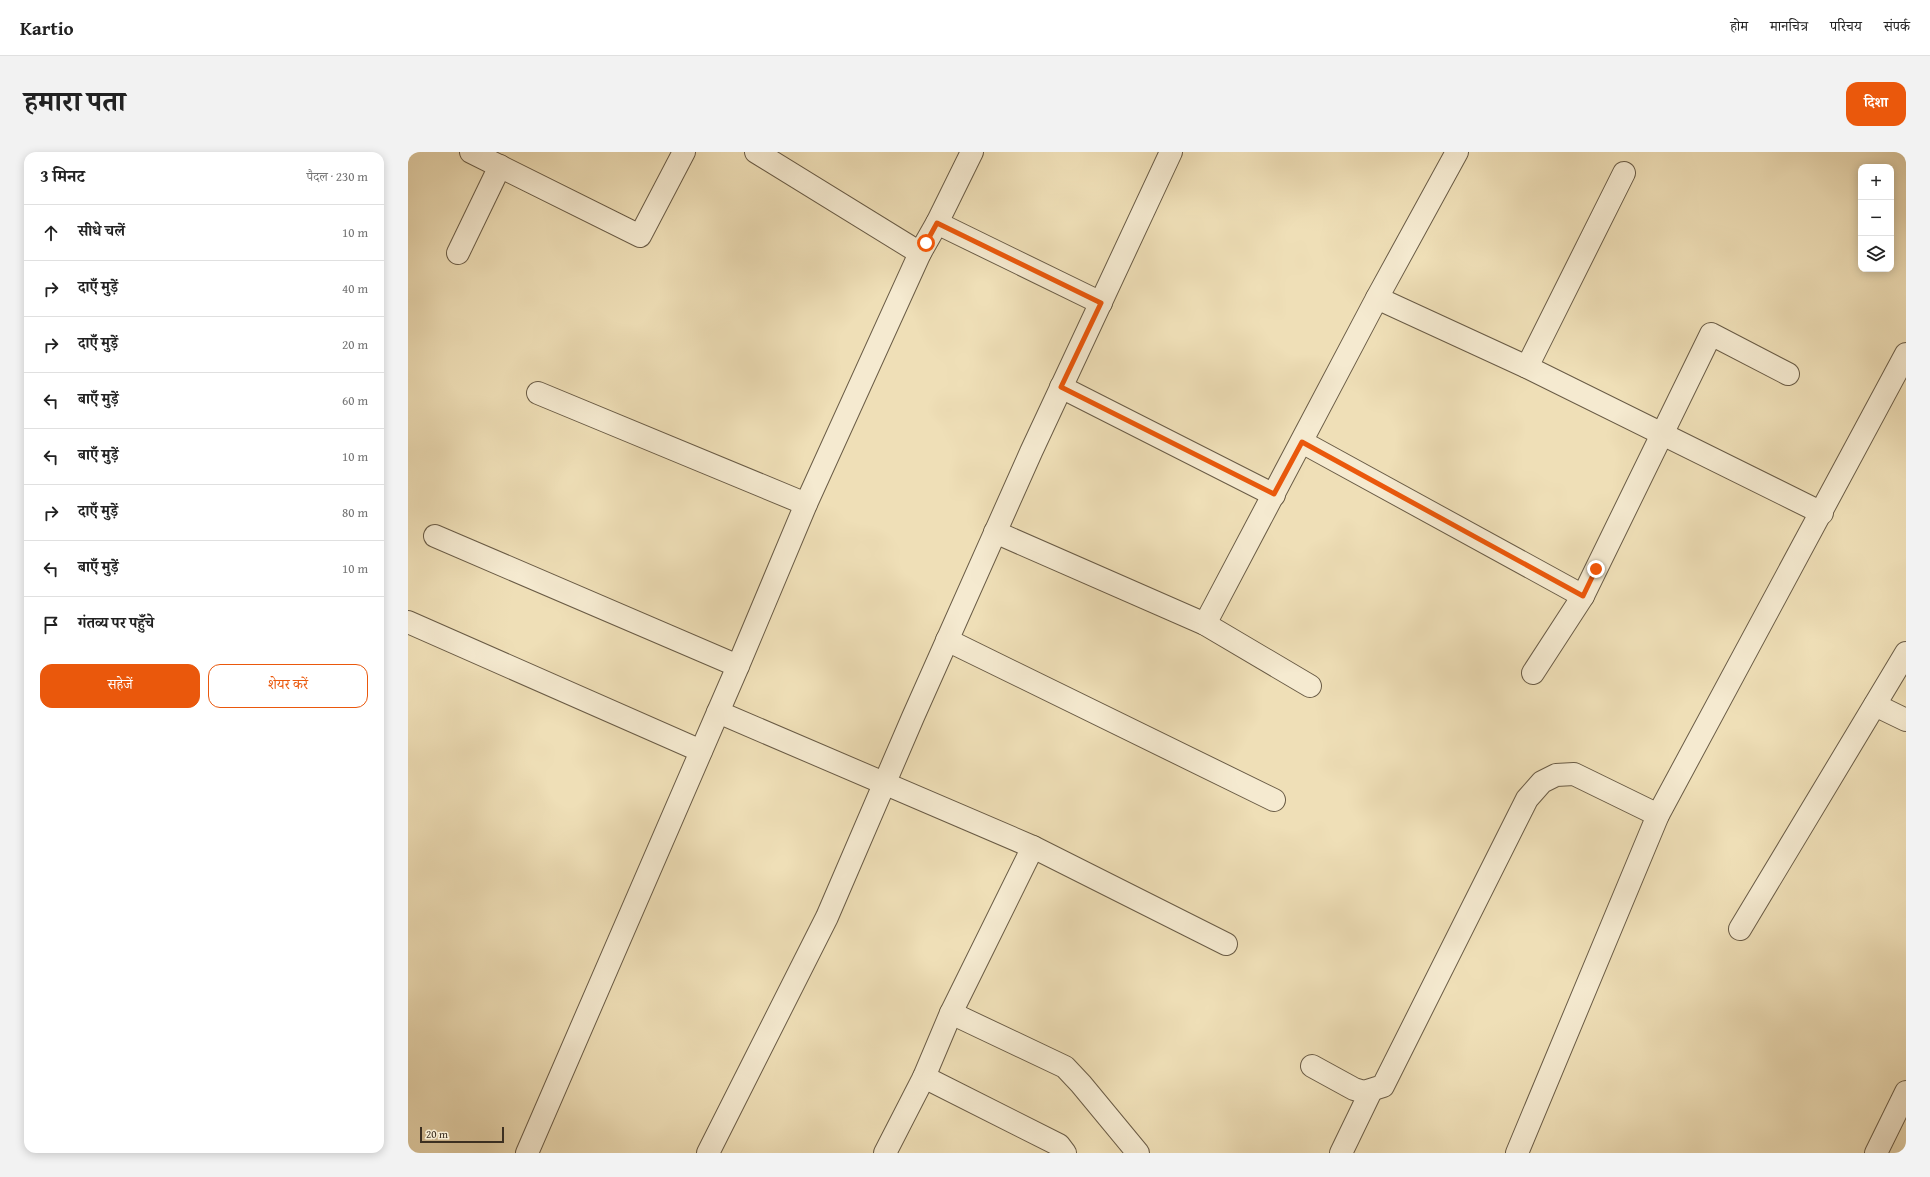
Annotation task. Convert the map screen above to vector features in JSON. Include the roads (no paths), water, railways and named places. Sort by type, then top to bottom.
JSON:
[{"type":"street","points":[[471,152],[640,236],[684,152]]},
{"type":"street","points":[[756,152],[920,253]]},
{"type":"street","points":[[528,1153],[738,666],[806,504],[920,253],[937,223],[972,152]]},
{"type":"street","points":[[708,1153],[827,917],[995,532],[1171,152]]},
{"type":"street","points":[[1205,624],[1377,298],[1457,152]]},
{"type":"street","points":[[458,253],[500,166]]},
{"type":"street","points":[[1527,367],[1624,174]]},
{"type":"street","points":[[937,223],[1101,303]]},
{"type":"street","points":[[1377,298],[1527,367],[1822,513]]},
{"type":"street","points":[[1533,673],[1583,596],[1663,435],[1711,334],[1788,374]]},
{"type":"street","points":[[1517,1153],[1658,815],[1822,513],[1906,354]]},
{"type":"street","points":[[1061,387],[1274,494]]},
{"type":"street","points":[[538,393],[806,504]]},
{"type":"street","points":[[1302,442],[1583,596]]},
{"type":"street","points":[[995,532],[1205,624],[1310,686]]},
{"type":"street","points":[[435,536],[738,666]]},
{"type":"street","points":[[408,622],[701,751]]},
{"type":"street","points":[[947,640],[1274,800]]},
{"type":"street","points":[[1740,929],[1906,653]]},
{"type":"street","points":[[1875,705],[1906,720]]},
{"type":"street","points":[[718,712],[1033,847],[1226,944]]},
{"type":"street","points":[[1312,1066],[1354,1089],[1364,1092],[1383,1086],[1527,799],[1542,782],[1556,775],[1574,774],[1658,815]]},
{"type":"street","points":[[885,1153],[924,1077],[951,1013],[1033,847]]},
{"type":"street","points":[[951,1013],[1065,1067],[1138,1153]]},
{"type":"street","points":[[924,1077],[1059,1145],[1064,1153]]},
{"type":"street","points":[[1340,1153],[1371,1091]]},
{"type":"street","points":[[1876,1153],[1906,1092]]}]
